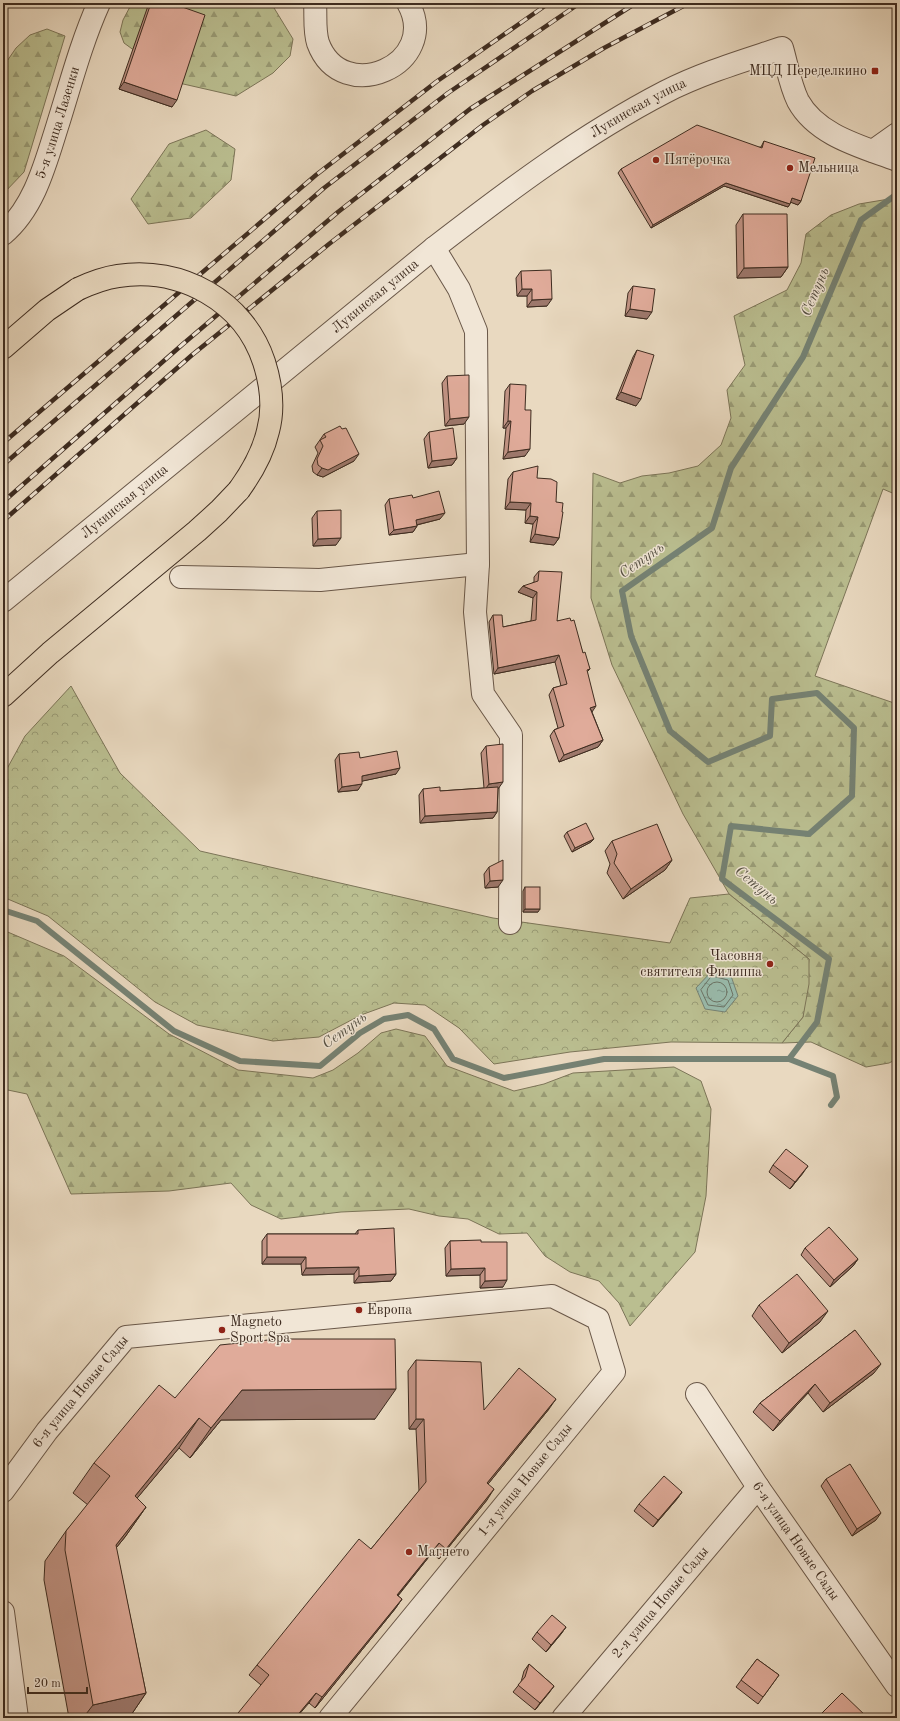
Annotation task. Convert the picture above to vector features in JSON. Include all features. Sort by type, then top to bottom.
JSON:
[{"type":"main road","points":[[3,348],[47,310],[78,289],[95,281],[117,276],[140,274],[163,276],[185,282],[207,292],[242,320],[253,337],[260,352],[269,383],[271,406],[269,430],[262,451],[252,471],[239,490],[197,531],[50,653],[3,696]]},
{"type":"street","name":"5-я улица Лазенки","points":[[3,234],[20,216],[36,187],[88,27],[98,3]]},
{"type":"street","points":[[315,3],[318,42],[326,57],[339,69],[355,75],[373,75],[389,70],[402,59],[411,44],[414,28],[412,10],[408,3]]},
{"type":"street","name":"Лукинская улица","points":[[3,600],[434,248],[553,159],[604,127],[667,92],[717,71],[782,48],[794,90],[807,114],[818,124],[836,136],[873,151]]},
{"type":"street","points":[[873,151],[897,134]]},
{"type":"street","points":[[873,151],[897,160]]},
{"type":"street","points":[[434,248],[459,289],[476,331],[478,564],[475,612],[483,694],[511,735],[510,923]]},
{"type":"street","points":[[182,578],[320,580],[478,564]]},
{"type":"street","name":"6-я улица Новые Сады","points":[[3,1491],[47,1431],[126,1337],[552,1296],[598,1319],[614,1372]]},
{"type":"street","name":"1-я улица Новые Сады","points":[[330,1718],[614,1372]]},
{"type":"street","name":"6-я улица Новые Сады","points":[[697,1394],[758,1487],[897,1686]]},
{"type":"street","name":"2-я улица Новые Сады","points":[[563,1718],[758,1487]]},
{"type":"street","points":[[3,1612],[17,1718]]},
{"type":"green space","points":[[132,3],[271,3],[293,39],[290,56],[273,73],[236,96],[179,83],[124,43],[120,32],[123,20]]},
{"type":"green space","points":[[47,29],[65,36],[24,172],[3,194],[3,67],[16,48],[30,35]]},
{"type":"green space","points":[[206,130],[235,149],[231,180],[191,218],[148,224],[131,199],[169,144]]},
{"type":"green space","points":[[889,199],[897,202],[897,495],[883,489],[815,676],[897,704],[897,1059],[889,1063],[866,1067],[811,1042],[782,1043],[803,1017],[809,959],[729,894],[683,814],[612,665],[591,598],[593,473],[620,483],[642,476],[669,473],[698,466],[721,445],[731,418],[727,390],[745,365],[734,316],[787,290],[801,263],[806,234],[831,215],[859,204]]},
{"type":"green space","points":[[71,686],[120,773],[200,851],[493,918],[670,943],[690,898],[729,894],[809,959],[809,984],[803,1017],[782,1043],[671,1042],[570,1052],[494,1064],[459,1028],[425,1005],[394,1003],[361,1015],[319,1037],[273,1041],[197,1025],[155,1002],[48,916],[3,897],[3,776],[25,736]]},
{"type":"green space","points":[[3,930],[64,956],[169,1034],[238,1070],[313,1078],[333,1070],[358,1053],[381,1033],[396,1029],[425,1036],[447,1066],[514,1091],[544,1084],[573,1073],[674,1067],[701,1081],[711,1109],[706,1196],[695,1252],[630,1326],[619,1303],[599,1281],[570,1272],[545,1256],[527,1233],[499,1234],[468,1219],[439,1216],[409,1209],[341,1212],[281,1219],[251,1205],[231,1183],[169,1191],[71,1194],[27,1094],[3,1089]]},
{"type":"water","points":[[711,972],[731,976],[738,996],[725,1012],[705,1009],[696,988]]},
{"type":"building","points":[[151,3],[171,3],[205,15],[177,100],[124,82]]},
{"type":"building","points":[[697,125],[762,148],[764,141],[815,158],[801,201],[792,198],[790,204],[726,183],[653,225],[621,169]]},
{"type":"building","points":[[743,214],[787,214],[788,267],[744,268]]},
{"type":"building","points":[[551,270],[552,299],[532,300],[532,289],[522,289],[521,271]]},
{"type":"building","points":[[633,286],[655,289],[652,312],[630,309]]},
{"type":"building","points":[[637,350],[654,355],[641,399],[621,392]]},
{"type":"building","points":[[469,375],[469,417],[450,419],[447,376]]},
{"type":"building","points":[[510,384],[526,385],[525,410],[531,410],[530,449],[508,452],[511,421],[508,421]]},
{"type":"building","points":[[340,426],[342,429],[346,428],[359,454],[328,470],[322,468],[318,465],[317,459],[323,446],[320,440],[326,437],[324,434]]},
{"type":"building","points":[[453,428],[457,458],[432,461],[429,432]]},
{"type":"building","points":[[538,466],[537,478],[551,479],[557,482],[556,502],[563,503],[559,538],[535,534],[538,517],[530,516],[531,503],[510,502],[513,472]]},
{"type":"building","points":[[439,491],[445,513],[416,520],[417,526],[394,530],[389,499],[412,495],[413,498]]},
{"type":"building","points":[[341,510],[341,538],[318,539],[317,511]]},
{"type":"building","points":[[539,571],[562,572],[557,621],[570,618],[571,621],[574,620],[583,653],[585,652],[590,669],[587,670],[596,706],[590,708],[603,740],[564,755],[554,730],[564,726],[553,688],[567,684],[559,655],[498,668],[493,615],[502,615],[503,627],[536,620],[537,592],[523,586],[538,581]]},
{"type":"building","points":[[503,744],[503,782],[489,784],[486,746]]},
{"type":"building","points":[[397,751],[400,768],[362,776],[362,784],[342,787],[339,754],[359,752],[360,758]]},
{"type":"building","points":[[440,787],[440,791],[498,787],[497,812],[425,816],[423,789]]},
{"type":"building","points":[[586,823],[594,839],[575,848],[567,832]]},
{"type":"building","points":[[657,824],[672,860],[631,889],[614,863],[617,854],[612,841]]},
{"type":"building","points":[[503,860],[503,880],[490,881],[489,867]]},
{"type":"building","points":[[525,887],[540,887],[540,909],[525,909]]},
{"type":"building","points":[[786,1149],[808,1166],[795,1182],[773,1165]]},
{"type":"building","points":[[829,1227],[858,1259],[834,1280],[805,1248]]},
{"type":"building","points":[[394,1228],[396,1274],[359,1276],[359,1267],[306,1268],[306,1257],[267,1257],[267,1234],[358,1234],[358,1230]]},
{"type":"building","points":[[481,1240],[481,1242],[507,1242],[507,1280],[485,1281],[485,1268],[451,1269],[450,1241]]},
{"type":"building","points":[[797,1274],[828,1311],[789,1343],[759,1305]]},
{"type":"building","points":[[855,1330],[881,1364],[830,1403],[815,1384],[780,1421],[760,1403]]},
{"type":"building","points":[[278,1339],[395,1339],[396,1389],[242,1390],[211,1428],[199,1418],[135,1496],[146,1507],[116,1545],[146,1693],[93,1705],[65,1550],[66,1531],[110,1476],[94,1463],[159,1385],[175,1398],[220,1345]]},
{"type":"building","points":[[416,1360],[481,1362],[484,1410],[519,1368],[556,1399],[487,1483],[494,1489],[446,1549],[439,1543],[397,1595],[402,1599],[322,1697],[316,1693],[295,1718],[234,1718],[269,1675],[257,1665],[359,1539],[371,1549],[426,1482],[424,1419],[416,1419]]},
{"type":"building","points":[[850,1464],[881,1513],[857,1529],[826,1479]]},
{"type":"building","points":[[664,1476],[682,1492],[658,1520],[639,1504]]},
{"type":"building","points":[[552,1615],[566,1627],[551,1645],[537,1632]]},
{"type":"building","points":[[757,1659],[779,1675],[763,1697],[741,1680]]},
{"type":"building","points":[[529,1664],[554,1686],[540,1703],[518,1685],[525,1677]]},
{"type":"building","points":[[842,1693],[868,1718],[827,1718],[822,1713]]},
{"type":"waterway","name":"Сетунь","points":[[3,910],[37,921],[174,1031],[240,1061],[320,1066],[360,1033],[384,1019],[408,1015],[434,1029],[453,1059],[504,1078],[604,1059],[789,1059],[817,1022],[829,959],[722,879],[731,826],[809,834],[852,796],[854,728],[817,693],[772,699],[770,736],[708,762],[670,731],[631,636],[622,591],[712,528],[731,468],[803,357],[861,220],[897,194]]},
{"type":"waterway","points":[[789,1059],[833,1076],[837,1097],[831,1105]]},
{"type":"railway","points":[[3,443],[316,175],[436,82],[549,3]]},
{"type":"railway","points":[[3,465],[324,188],[448,93],[580,3]]},
{"type":"railway","points":[[3,502],[183,344],[338,212],[470,109],[636,3]]},
{"type":"railway","points":[[3,521],[192,355],[329,244],[483,125],[532,91],[604,48],[689,3]]},
{"type":"place","name":"МЦД Переделкино","points":[[875,71]]},
{"type":"place","name":"Пятёрочка","points":[[656,160]]},
{"type":"place","name":"Мельница","points":[[790,168]]},
{"type":"place","name":"Часовня святителя Филиппа","points":[[770,964]]},
{"type":"place","name":"Европа","points":[[359,1310]]},
{"type":"place","name":"Magneto Sport Spa","points":[[222,1330]]},
{"type":"place","name":"Магнето","points":[[409,1552]]}]
